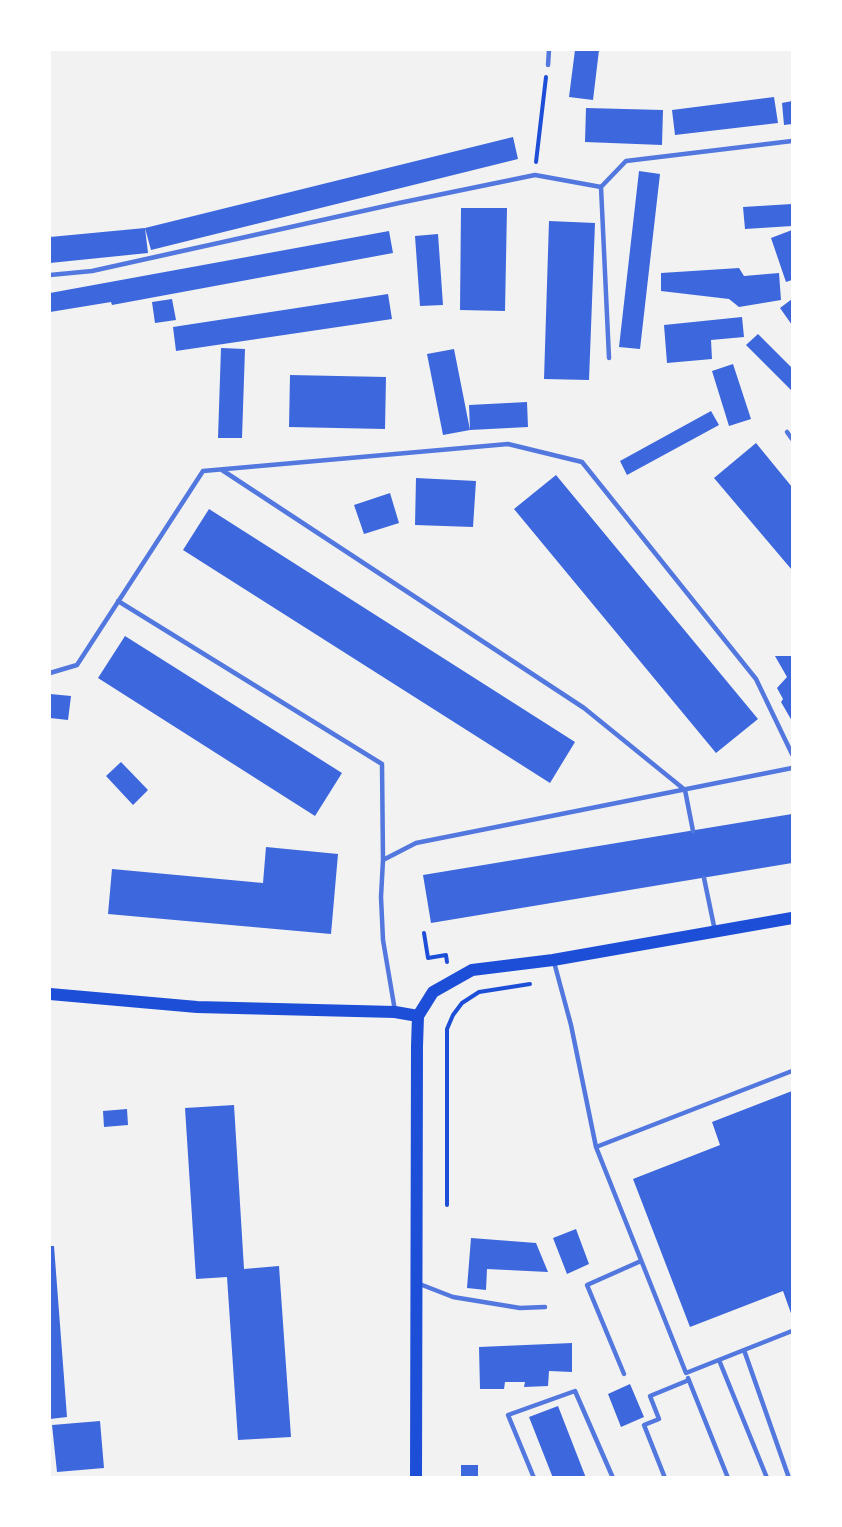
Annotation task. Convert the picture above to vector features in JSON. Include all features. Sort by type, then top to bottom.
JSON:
[{"type":"main road","points":[[416,1478],[418,1016],[433,992],[472,970],[553,960],[792,918]]},
{"type":"main road","points":[[50,994],[197,1006],[395,1012],[418,1016]]},
{"type":"lane","points":[[548,65],[549,50]]},
{"type":"lane","points":[[609,358],[600,187],[626,161],[792,141]]},
{"type":"lane","points":[[50,275],[92,271],[399,202],[535,175],[600,187]]},
{"type":"lane","points":[[787,432],[792,439]]},
{"type":"lane","points":[[50,673],[77,665],[203,471],[508,444],[582,462],[756,679],[792,754]]},
{"type":"lane","points":[[222,470],[584,708],[685,790],[693,831]]},
{"type":"lane","points":[[118,601],[382,764],[383,940],[395,1012]]},
{"type":"lane","points":[[383,860],[416,843],[792,768]]},
{"type":"lane","points":[[704,878],[716,931]]},
{"type":"lane","points":[[553,960],[571,1025],[596,1147],[728,1478]]},
{"type":"lane","points":[[596,1147],[792,1071]]},
{"type":"lane","points":[[624,1374],[587,1285],[641,1261]]},
{"type":"lane","points":[[417,1283],[453,1298],[520,1308],[545,1307]]},
{"type":"lane","points":[[686,1373],[792,1331]]},
{"type":"lane","points":[[744,1350],[789,1478]]},
{"type":"lane","points":[[719,1360],[767,1478]]},
{"type":"lane","points":[[665,1478],[644,1425],[659,1419],[650,1396],[689,1380]]},
{"type":"lane","points":[[534,1478],[508,1415],[575,1391],[613,1478]]},
{"type":"path","points":[[535,175],[548,65]]},
{"type":"path","points":[[424,933],[429,958],[446,955],[447,962]]},
{"type":"path","points":[[447,1205],[447,1029],[453,1015],[461,1001],[479,992],[558,979]]},
{"type":"building","points":[[575,50],[599,50],[593,100],[569,97]]},
{"type":"building","points":[[774,97],[778,123],[675,135],[672,110]]},
{"type":"building","points":[[792,101],[792,124],[784,125],[782,103]]},
{"type":"building","points":[[586,108],[663,110],[662,145],[585,142]]},
{"type":"building","points":[[513,137],[518,159],[151,250],[145,228]]},
{"type":"building","points":[[639,171],[660,174],[640,349],[619,347]]},
{"type":"building","points":[[792,204],[792,226],[745,229],[743,207]]},
{"type":"building","points":[[461,208],[507,208],[505,311],[460,310]]},
{"type":"building","points":[[549,221],[595,223],[589,380],[544,379]]},
{"type":"building","points":[[145,228],[148,253],[50,263],[50,237]]},
{"type":"building","points":[[792,230],[792,280],[786,282],[771,238]]},
{"type":"building","points":[[389,231],[393,253],[112,305],[111,302],[50,312],[50,293]]},
{"type":"building","points":[[438,234],[443,305],[420,306],[415,236]]},
{"type":"building","points":[[739,268],[744,276],[779,273],[781,300],[739,307],[729,299],[661,291],[661,273]]},
{"type":"building","points":[[388,294],[392,319],[176,351],[173,327]]},
{"type":"building","points":[[172,299],[176,320],[155,323],[152,302]]},
{"type":"building","points":[[792,299],[792,325],[780,308]]},
{"type":"building","points":[[742,317],[744,337],[711,340],[712,359],[667,363],[664,325]]},
{"type":"building","points":[[758,334],[792,368],[792,391],[746,345]]},
{"type":"building","points":[[221,348],[245,349],[242,438],[218,438]]},
{"type":"building","points":[[454,349],[470,430],[443,435],[427,354]]},
{"type":"building","points":[[733,364],[751,419],[729,426],[712,371]]},
{"type":"building","points":[[290,375],[386,377],[385,429],[289,427]]},
{"type":"building","points":[[527,402],[528,427],[470,430],[469,405]]},
{"type":"building","points":[[711,411],[719,425],[627,475],[620,461]]},
{"type":"building","points":[[756,443],[792,487],[792,570],[714,478]]},
{"type":"building","points":[[556,475],[758,719],[716,753],[514,509]]},
{"type":"building","points":[[416,478],[476,481],[473,527],[415,525]]},
{"type":"building","points":[[390,493],[399,523],[364,534],[354,505]]},
{"type":"building","points":[[209,509],[575,742],[550,783],[183,550]]},
{"type":"building","points":[[125,636],[342,773],[315,816],[98,678]]},
{"type":"building","points":[[775,656],[792,656],[792,721],[781,702],[783,699],[777,688],[787,677]]},
{"type":"building","points":[[50,694],[71,696],[68,720],[50,718]]},
{"type":"building","points":[[121,762],[148,790],[133,805],[106,776]]},
{"type":"building","points":[[792,814],[792,863],[431,923],[423,875]]},
{"type":"building","points":[[266,847],[338,854],[331,934],[108,914],[112,869],[263,883]]},
{"type":"building","points":[[792,1091],[792,1316],[783,1291],[690,1327],[633,1179],[720,1145],[712,1122]]},
{"type":"building","points":[[234,1105],[244,1269],[279,1266],[291,1437],[238,1440],[227,1277],[196,1279],[185,1108]]},
{"type":"building","points":[[127,1109],[128,1125],[104,1127],[103,1111]]},
{"type":"building","points":[[576,1229],[589,1264],[567,1274],[553,1238]]},
{"type":"building","points":[[471,1238],[536,1243],[548,1272],[487,1269],[486,1290],[467,1288]]},
{"type":"building","points":[[50,1246],[54,1246],[67,1417],[50,1419]]},
{"type":"building","points":[[572,1343],[572,1372],[549,1371],[548,1386],[524,1387],[525,1382],[505,1382],[504,1389],[480,1389],[479,1347]]},
{"type":"building","points":[[630,1384],[644,1417],[621,1427],[608,1394]]},
{"type":"building","points":[[558,1406],[586,1478],[553,1478],[529,1417]]},
{"type":"building","points":[[100,1421],[104,1468],[57,1472],[52,1425]]},
{"type":"building","points":[[461,1465],[478,1465],[478,1478],[461,1478]]}]
